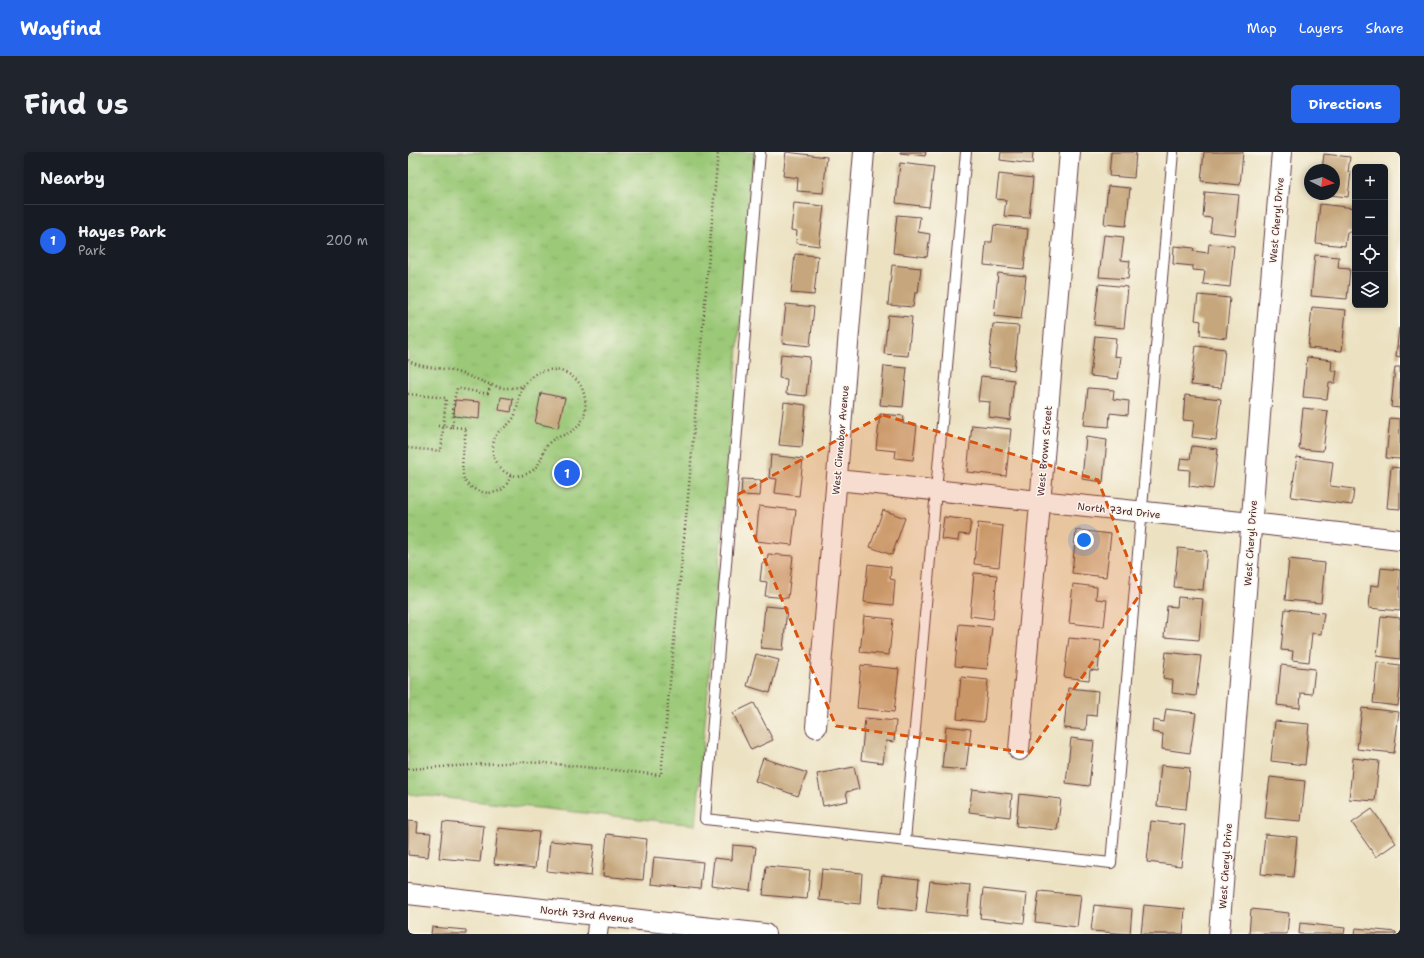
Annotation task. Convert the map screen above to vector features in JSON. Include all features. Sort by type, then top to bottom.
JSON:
[{"type":"street","name":"West Cinnabar Avenue","points":[[816,727],[864,152]]},
{"type":"street","name":"West Brown Street","points":[[1019,750],[1070,152]]},
{"type":"street","name":"West Cheryl Drive","points":[[1220,934],[1251,523],[1282,152]]},
{"type":"street","name":"North 73rd Drive","points":[[837,480],[1400,540]]},
{"type":"street","name":"North 73rd Avenue","points":[[408,894],[598,925],[765,934]]},
{"type":"lane","points":[[760,152],[705,819],[1111,863],[1174,152]]},
{"type":"lane","points":[[905,841],[966,152]]},
{"type":"path","points":[[408,769],[519,762],[660,776],[687,504],[718,152]]},
{"type":"path","points":[[408,360],[427,367],[450,370],[502,388],[523,386]]},
{"type":"path","points":[[554,370],[567,372],[581,386],[585,396],[586,405],[582,422],[577,428],[555,439],[549,444],[538,466],[526,474],[511,474],[502,470],[496,464],[492,456],[493,444],[497,432],[511,422],[515,415],[518,397],[523,386],[534,374],[554,370]]},
{"type":"path","points":[[452,427],[454,400],[457,388],[483,394],[488,392],[491,385]]},
{"type":"path","points":[[408,394],[446,398],[441,451],[408,448]]},
{"type":"path","points":[[438,426],[466,428],[462,473],[465,481],[477,491],[487,493],[502,489],[508,482],[511,474]]},
{"type":"highlighted area","points":[[883,415],[1098,480],[1141,593],[1029,753],[836,726],[737,495]]},
{"type":"green space","points":[[408,152],[755,152],[696,825],[408,794]]},
{"type":"building","points":[[786,152],[827,157],[823,193],[797,191],[798,178],[783,176]]},
{"type":"building","points":[[900,152],[926,152],[925,156]]},
{"type":"building","points":[[1001,152],[1033,152],[1032,164],[1000,160]]},
{"type":"building","points":[[1111,152],[1136,152],[1134,178],[1109,176]]},
{"type":"building","points":[[1204,152],[1243,152],[1240,185],[1201,181]]},
{"type":"building","points":[[1324,154],[1350,157],[1348,172],[1351,172],[1348,197],[1340,196],[1340,164],[1323,164]]},
{"type":"building","points":[[900,163],[934,167],[929,207],[896,203]]},
{"type":"building","points":[[999,174],[1033,178],[1029,218],[1004,216],[1006,200],[996,199]]},
{"type":"building","points":[[1108,186],[1130,188],[1126,226],[1104,224]]},
{"type":"building","points":[[1205,192],[1239,195],[1235,235],[1210,232],[1212,218],[1203,217]]},
{"type":"building","points":[[794,203],[824,206],[819,246],[796,243],[797,231],[791,230]]},
{"type":"building","points":[[1320,204],[1352,208],[1352,232],[1347,232],[1345,246],[1316,243]]},
{"type":"building","points":[[897,215],[920,217],[918,232],[930,234],[927,257],[893,253]]},
{"type":"building","points":[[994,225],[1028,229],[1024,269],[984,265],[986,242],[992,242]]},
{"type":"building","points":[[1104,235],[1124,237],[1121,260],[1130,261],[1128,279],[1099,277]]},
{"type":"building","points":[[1209,244],[1234,246],[1230,287],[1203,284],[1205,271],[1193,270],[1193,266],[1173,264],[1174,246],[1194,248],[1193,251],[1208,253]]},
{"type":"building","points":[[795,254],[818,256],[814,295],[791,293]]},
{"type":"building","points":[[1315,255],[1339,257],[1338,268],[1350,269],[1347,299],[1311,296]]},
{"type":"building","points":[[892,265],[921,268],[918,293],[915,293],[913,307],[888,305]]},
{"type":"building","points":[[998,273],[1026,276],[1021,319],[994,316]]},
{"type":"building","points":[[1099,284],[1128,287],[1124,328],[1094,325]]},
{"type":"building","points":[[1198,295],[1230,298],[1226,338],[1200,335],[1201,321],[1195,320]]},
{"type":"building","points":[[786,304],[814,307],[810,346],[782,343]]},
{"type":"building","points":[[1312,307],[1346,310],[1342,351],[1308,348]]},
{"type":"building","points":[[888,315],[912,317],[908,356],[884,354]]},
{"type":"building","points":[[993,324],[1019,326],[1014,370],[988,367]]},
{"type":"building","points":[[1400,328],[1400,357],[1396,356]]},
{"type":"building","points":[[1095,336],[1116,338],[1114,356],[1121,357],[1118,379],[1090,376]]},
{"type":"building","points":[[1196,346],[1225,349],[1221,388],[1191,385]]},
{"type":"building","points":[[781,354],[810,357],[806,396],[786,394],[787,379],[779,378]]},
{"type":"building","points":[[1307,357],[1332,360],[1331,371],[1337,371],[1335,383],[1329,383],[1327,399],[1303,397]]},
{"type":"building","points":[[884,366],[907,368],[903,407],[880,405]]},
{"type":"building","points":[[1395,367],[1400,367],[1400,408],[1391,407]]},
{"type":"building","points":[[981,376],[1014,380],[1010,420],[989,417],[990,402],[978,401]]},
{"type":"building","points":[[1088,388],[1114,390],[1113,399],[1129,401],[1128,415],[1110,413],[1109,427],[1084,425]]},
{"type":"building","points":[[541,393],[565,398],[558,428],[535,423]]},
{"type":"building","points":[[1185,395],[1221,399],[1216,440],[1192,437],[1194,421],[1183,420]]},
{"type":"building","points":[[501,397],[513,399],[511,412],[499,410]]},
{"type":"building","points":[[455,400],[480,402],[479,419],[454,416]]},
{"type":"building","points":[[784,402],[806,405],[802,447],[779,445]]},
{"type":"building","points":[[1303,408],[1328,411],[1323,451],[1299,449]]},
{"type":"building","points":[[880,414],[904,416],[903,424],[917,425],[913,460],[895,458],[896,451],[876,449]]},
{"type":"building","points":[[1390,418],[1400,419],[1400,459],[1386,458]]},
{"type":"building","points":[[972,425],[1011,429],[1006,476],[967,472]]},
{"type":"building","points":[[1086,437],[1107,440],[1103,482],[1082,479]]},
{"type":"building","points":[[1192,446],[1218,449],[1213,489],[1189,486],[1190,470],[1179,469],[1181,458],[1190,459]]},
{"type":"building","points":[[771,455],[803,459],[799,496],[775,493],[777,479],[769,478]]},
{"type":"building","points":[[1297,457],[1333,462],[1330,486],[1354,489],[1352,505],[1291,497]]},
{"type":"building","points":[[1391,467],[1400,468],[1400,509],[1387,508]]},
{"type":"building","points":[[742,479],[761,480],[760,496],[741,495]]},
{"type":"building","points":[[759,506],[796,510],[792,545],[756,541]]},
{"type":"building","points":[[883,510],[905,518],[892,555],[870,547]]},
{"type":"building","points":[[944,517],[971,520],[969,535],[959,534],[958,541],[941,539]]},
{"type":"building","points":[[978,523],[1003,526],[999,567],[974,564]]},
{"type":"building","points":[[1076,530],[1111,534],[1106,577],[1072,573]]},
{"type":"building","points":[[1178,548],[1207,551],[1203,590],[1174,587]]},
{"type":"building","points":[[768,554],[793,556],[788,598],[765,596],[767,582],[760,581],[762,563],[767,563]]},
{"type":"building","points":[[1289,559],[1325,563],[1321,603],[1285,600]]},
{"type":"building","points":[[868,564],[891,567],[890,579],[895,580],[893,605],[864,602]]},
{"type":"building","points":[[1381,568],[1400,570],[1400,611],[1369,608],[1371,585],[1379,586]]},
{"type":"building","points":[[974,573],[997,575],[993,619],[970,616]]},
{"type":"building","points":[[1073,584],[1097,587],[1096,599],[1107,600],[1104,627],[1069,623]]},
{"type":"building","points":[[1178,597],[1203,599],[1199,640],[1164,637],[1167,606],[1177,607]]},
{"type":"building","points":[[765,606],[787,608],[783,650],[761,648]]},
{"type":"building","points":[[1285,609],[1324,613],[1321,634],[1312,633],[1309,662],[1292,660],[1293,651],[1281,650]]},
{"type":"building","points":[[864,616],[893,619],[889,655],[860,652]]},
{"type":"building","points":[[1381,616],[1400,618],[1400,659],[1377,656]]},
{"type":"building","points":[[959,624],[992,627],[987,669],[955,666]]},
{"type":"building","points":[[1069,638],[1101,641],[1098,671],[1090,670],[1089,680],[1064,677]]},
{"type":"building","points":[[1166,652],[1201,656],[1196,696],[1172,693],[1173,680],[1163,678]]},
{"type":"building","points":[[756,654],[779,660],[770,693],[747,686]]},
{"type":"building","points":[[1377,662],[1400,665],[1398,706],[1373,703]]},
{"type":"building","points":[[861,665],[899,669],[894,712],[857,708]]},
{"type":"building","points":[[1281,665],[1315,669],[1312,694],[1301,693],[1300,708],[1277,705]]},
{"type":"building","points":[[961,677],[988,680],[984,722],[957,719]]},
{"type":"building","points":[[1068,688],[1098,691],[1096,716],[1087,715],[1086,730],[1064,728]]},
{"type":"building","points":[[754,703],[773,740],[751,750],[733,713]]},
{"type":"building","points":[[1362,708],[1399,712],[1394,753],[1357,749]]},
{"type":"building","points":[[1166,709],[1196,713],[1190,753],[1162,749],[1163,734],[1152,732],[1153,720],[1164,722]]},
{"type":"building","points":[[865,718],[896,721],[894,742],[886,741],[883,763],[861,760]]},
{"type":"building","points":[[1275,721],[1309,724],[1305,765],[1271,761]]},
{"type":"building","points":[[946,726],[971,729],[966,770],[942,768]]},
{"type":"building","points":[[1071,738],[1094,741],[1089,786],[1066,783]]},
{"type":"building","points":[[763,758],[807,773],[798,796],[755,781]]},
{"type":"building","points":[[1353,758],[1379,761],[1375,801],[1349,799]]},
{"type":"building","points":[[1161,765],[1190,768],[1186,809],[1157,806]]},
{"type":"building","points":[[854,767],[859,789],[846,792],[848,801],[823,806],[817,774]]},
{"type":"building","points":[[1270,777],[1305,781],[1301,821],[1265,818]]},
{"type":"building","points":[[972,789],[1012,794],[1010,817],[969,812]]},
{"type":"building","points":[[1019,794],[1061,799],[1057,830],[1016,826]]},
{"type":"building","points":[[1372,809],[1396,843],[1376,857],[1352,823]]},
{"type":"building","points":[[408,821],[418,822],[417,832],[431,833],[428,857],[408,855]]},
{"type":"building","points":[[1151,821],[1185,825],[1181,866],[1147,862]]},
{"type":"building","points":[[443,822],[484,826],[480,862],[439,858]]},
{"type":"building","points":[[498,828],[539,832],[535,868],[494,864]]},
{"type":"building","points":[[607,834],[647,839],[643,880],[603,876]]},
{"type":"building","points":[[1265,834],[1297,837],[1293,877],[1261,874]]},
{"type":"building","points":[[550,841],[594,845],[591,876],[547,871]]},
{"type":"building","points":[[733,845],[756,847],[751,891],[711,886],[714,858],[732,860]]},
{"type":"building","points":[[654,857],[703,862],[700,889],[651,884]]},
{"type":"building","points":[[766,866],[810,870],[807,899],[763,895]]},
{"type":"building","points":[[822,869],[862,873],[860,904],[819,900]]},
{"type":"building","points":[[882,875],[919,879],[916,911],[879,907]]},
{"type":"building","points":[[930,881],[970,885],[967,916],[926,912]]},
{"type":"building","points":[[983,889],[1027,894],[1024,923],[980,918]]},
{"type":"building","points":[[1039,891],[1081,895],[1077,927],[1035,922]]},
{"type":"building","points":[[1094,905],[1132,909],[1130,934],[1091,931]]},
{"type":"building","points":[[1144,905],[1185,909],[1183,934],[1141,934]]},
{"type":"building","points":[[1251,909],[1289,913],[1287,934],[1249,934]]},
{"type":"building","points":[[1300,923],[1345,928],[1344,934],[1299,934]]},
{"type":"building","points":[[432,927],[466,930],[466,934],[431,934]]},
{"type":"building","points":[[1356,928],[1396,932],[1396,934],[1355,934]]},
{"type":"place","name":"Hayes Park","points":[[567,473]]}]
